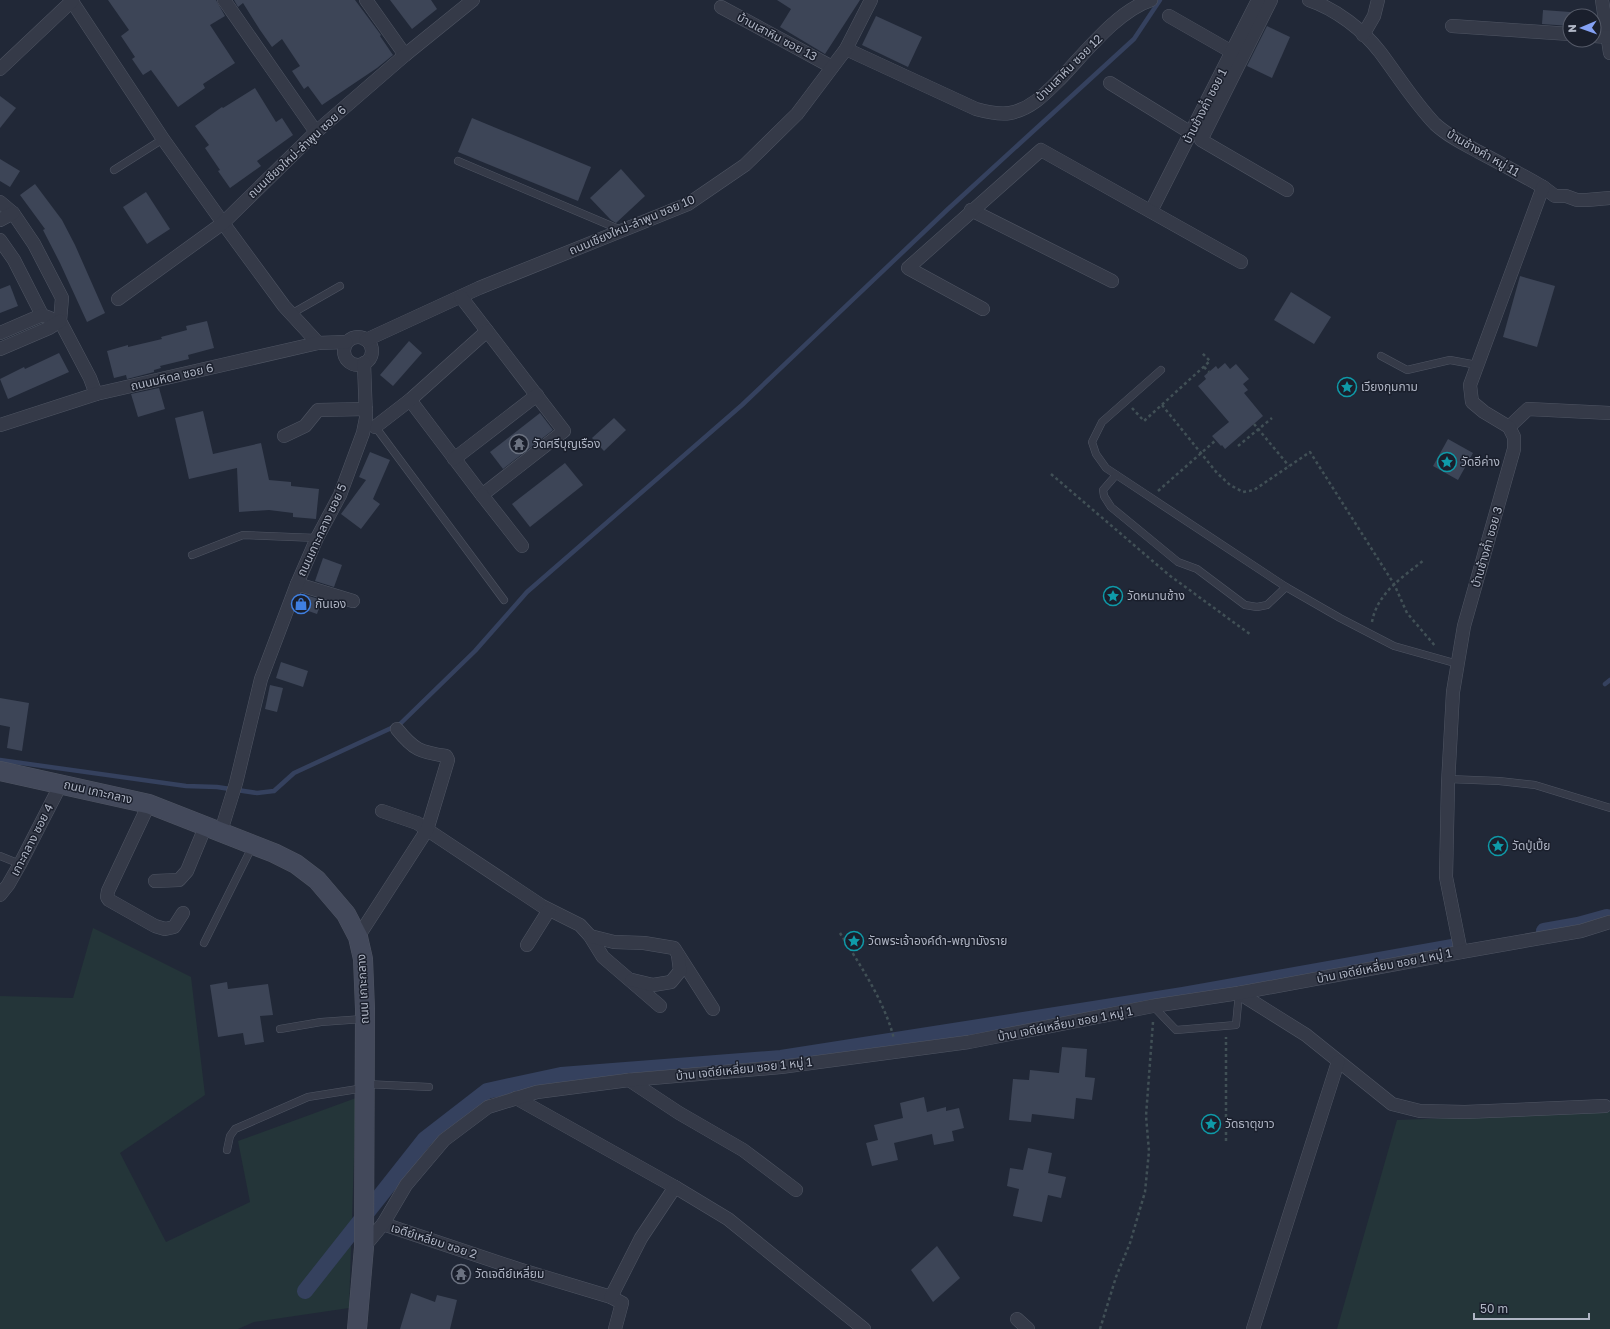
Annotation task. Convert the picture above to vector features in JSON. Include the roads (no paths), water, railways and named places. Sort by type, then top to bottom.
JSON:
[{"type":"street","points":[[224,0],[316,132]]},
{"type":"street","points":[[366,0],[405,55]]},
{"type":"street","name":"ถนนเชียงใหม่-ลำพูน ซอย 6","points":[[118,299],[224,223],[316,132],[405,55],[473,0]]},
{"type":"street","name":"ถนนเชียงใหม่-ลำพูน ซอย 10","points":[[366,340],[460,297],[688,204],[745,165],[798,114],[846,49],[871,0]]},
{"type":"street","name":"บ้านเสาหิน ซอย 12","points":[[846,49],[976,109],[992,113],[1009,113],[1022,109],[1040,100],[1116,20],[1139,4],[1151,0]]},
{"type":"street","name":"บ้านช้างค้ำ ซอย 1","points":[[1151,211],[1258,0]]},
{"type":"street","points":[[1271,0],[1201,140],[1286,190]]},
{"type":"street","name":"บ้านช้างคำ หมู่ 11","points":[[1309,0],[1348,21],[1363,35],[1379,51],[1407,90],[1436,124],[1451,137],[1543,187],[1555,196],[1566,196],[1576,200],[1610,198]]},
{"type":"street","points":[[1363,35],[1374,16],[1378,0]]},
{"type":"street","points":[[1602,0],[1607,13],[1610,53]]},
{"type":"street","points":[[0,69],[72,1],[163,139],[291,314],[318,343]]},
{"type":"street","name":"บ้านเสาหิน ซอย 13","points":[[721,7],[832,67]]},
{"type":"street","points":[[1168,16],[1232,52]]},
{"type":"street","points":[[1452,26],[1562,33]]},
{"type":"street","points":[[1602,37],[1608,37]]},
{"type":"street","points":[[1110,83],[1191,134]]},
{"type":"street","points":[[983,309],[908,268],[1041,150],[1241,262]]},
{"type":"street","points":[[1543,187],[1470,385],[1472,402],[1484,412],[1509,427],[1528,409],[1610,413]]},
{"type":"street","points":[[0,202],[13,213],[34,244],[62,298],[60,321],[90,378],[96,394]]},
{"type":"street","points":[[972,210],[1112,280]]},
{"type":"street","points":[[0,220],[13,213]]},
{"type":"street","points":[[0,240],[14,260],[42,316]]},
{"type":"street","points":[[460,297],[564,431],[482,495]]},
{"type":"street","points":[[0,333],[42,316],[60,321]]},
{"type":"street","points":[[0,349],[49,328],[60,321]]},
{"type":"street","points":[[284,436],[305,426],[318,410],[369,418],[410,400],[487,331]]},
{"type":"street","points":[[356,337],[366,340],[371,349],[371,355],[364,363],[359,365],[349,362],[344,352],[346,342],[356,337]]},
{"type":"street","name":"ถนนมหิดล ซอย 6","points":[[0,425],[96,394],[318,343],[346,342]]},
{"type":"street","name":"ถนนเกาะกลาง ซอย 5","points":[[155,881],[179,880],[187,871],[218,824],[236,783],[261,679],[297,584],[317,538],[340,495],[369,418],[364,363]]},
{"type":"street","points":[[454,459],[537,395]]},
{"type":"street","points":[[410,400],[522,546]]},
{"type":"street","name":"บ้านช้างค้ำ ซอย 3","points":[[1459,946],[1446,877],[1448,779],[1453,692],[1464,626],[1514,448],[1514,437],[1509,427]]},
{"type":"street","points":[[297,584],[353,601]]},
{"type":"street","points":[[358,937],[426,830],[448,760],[446,756],[416,748],[409,744],[397,729]]},
{"type":"street","name":"ถนน เกาะกลาง","points":[[0,771],[150,804],[218,824],[253,845],[296,864],[317,880],[346,914],[358,937],[363,959],[365,1019],[364,1247],[357,1329]]},
{"type":"street","name":"เกาะกลาง ซอย 4","points":[[0,895],[8,885],[20,864],[61,784]]},
{"type":"street","points":[[150,804],[108,891],[107,897],[109,900],[155,926],[165,929],[174,926],[183,913]]},
{"type":"street","points":[[382,810],[417,823],[549,910],[580,925],[590,936],[603,957],[660,1006]]},
{"type":"street","points":[[527,945],[549,910]]},
{"type":"street","name":"บ้าน เจดีย์เหลี่ยม ซอย 1 หมู่ 1","points":[[364,1247],[383,1224],[406,1185],[444,1140],[488,1107],[537,1092],[629,1080],[781,1067],[969,1042],[1157,1011],[1459,946],[1581,931],[1610,922]]},
{"type":"street","points":[[590,936],[614,942],[644,943],[674,948],[712,1009]]},
{"type":"street","points":[[629,980],[653,985],[672,982],[680,971],[677,953]]},
{"type":"street","points":[[1239,993],[1306,1035],[1392,1104],[1420,1111],[1465,1112],[1605,1106]]},
{"type":"street","points":[[1253,1329],[1338,1062]]},
{"type":"street","points":[[629,1080],[679,1113],[744,1150],[796,1190]]},
{"type":"street","points":[[516,1098],[728,1219],[864,1329]]},
{"type":"street","points":[[616,1329],[617,1300],[641,1238],[674,1187]]},
{"type":"street","name":"เจดีย์เหลี่ยม ซอย 2","points":[[383,1224],[617,1300]]},
{"type":"street","points":[[1017,1319],[1028,1329]]},
{"type":"lane","points":[[114,170],[163,139]]},
{"type":"lane","points":[[458,161],[623,231]]},
{"type":"lane","points":[[291,314],[340,286]]},
{"type":"lane","points":[[1381,356],[1407,370],[1450,360],[1477,365]]},
{"type":"lane","points":[[1161,370],[1102,422],[1092,442],[1096,454],[1106,468],[1286,587],[1370,634],[1394,646],[1458,660]]},
{"type":"lane","points":[[369,418],[504,600]]},
{"type":"lane","points":[[1116,475],[1103,490],[1106,501],[1111,507],[1178,562],[1197,569],[1245,605],[1257,607],[1266,605],[1286,587]]},
{"type":"lane","points":[[192,555],[243,535],[317,538]]},
{"type":"lane","points":[[1448,779],[1499,781],[1535,785],[1610,808]]},
{"type":"lane","points":[[204,943],[253,845]]},
{"type":"lane","points":[[0,856],[20,864]]},
{"type":"lane","points":[[1157,1011],[1176,1030],[1236,1026],[1239,993]]},
{"type":"lane","points":[[280,1029],[321,1022],[365,1019]]},
{"type":"lane","points":[[227,1150],[230,1136],[235,1129],[308,1097],[364,1086],[429,1087]]},
{"type":"waterway","points":[[0,760],[186,786],[217,787],[257,793],[274,791],[294,773],[400,724],[475,651],[527,592],[742,405],[947,210],[1134,39],[1160,0]]},
{"type":"waterway","points":[[1605,684],[1610,680]]},
{"type":"waterway","points":[[1544,931],[1578,925],[1607,917]]},
{"type":"waterway","points":[[305,1291],[425,1139],[487,1091],[561,1075],[781,1058],[1183,995],[1458,946]]},
{"type":"place","name":"เวียงกุมกาม","points":[[1347,387]]},
{"type":"place","name":"วัดศรีบุญเรือง","points":[[519,444]]},
{"type":"place","name":"วัดอีค่าง","points":[[1447,462]]},
{"type":"place","name":"วัดหนานช้าง","points":[[1113,596]]},
{"type":"place","name":"กันเอง","points":[[301,604]]},
{"type":"place","name":"วัดปู่เปี้ย","points":[[1498,846]]},
{"type":"place","name":"วัดพระเจ้าองค์ดำ-พญามังราย","points":[[854,941]]},
{"type":"place","name":"วัดธาตุขาว","points":[[1211,1124]]},
{"type":"place","name":"วัดเจดีย์เหลี่ยม","points":[[461,1274]]}]
